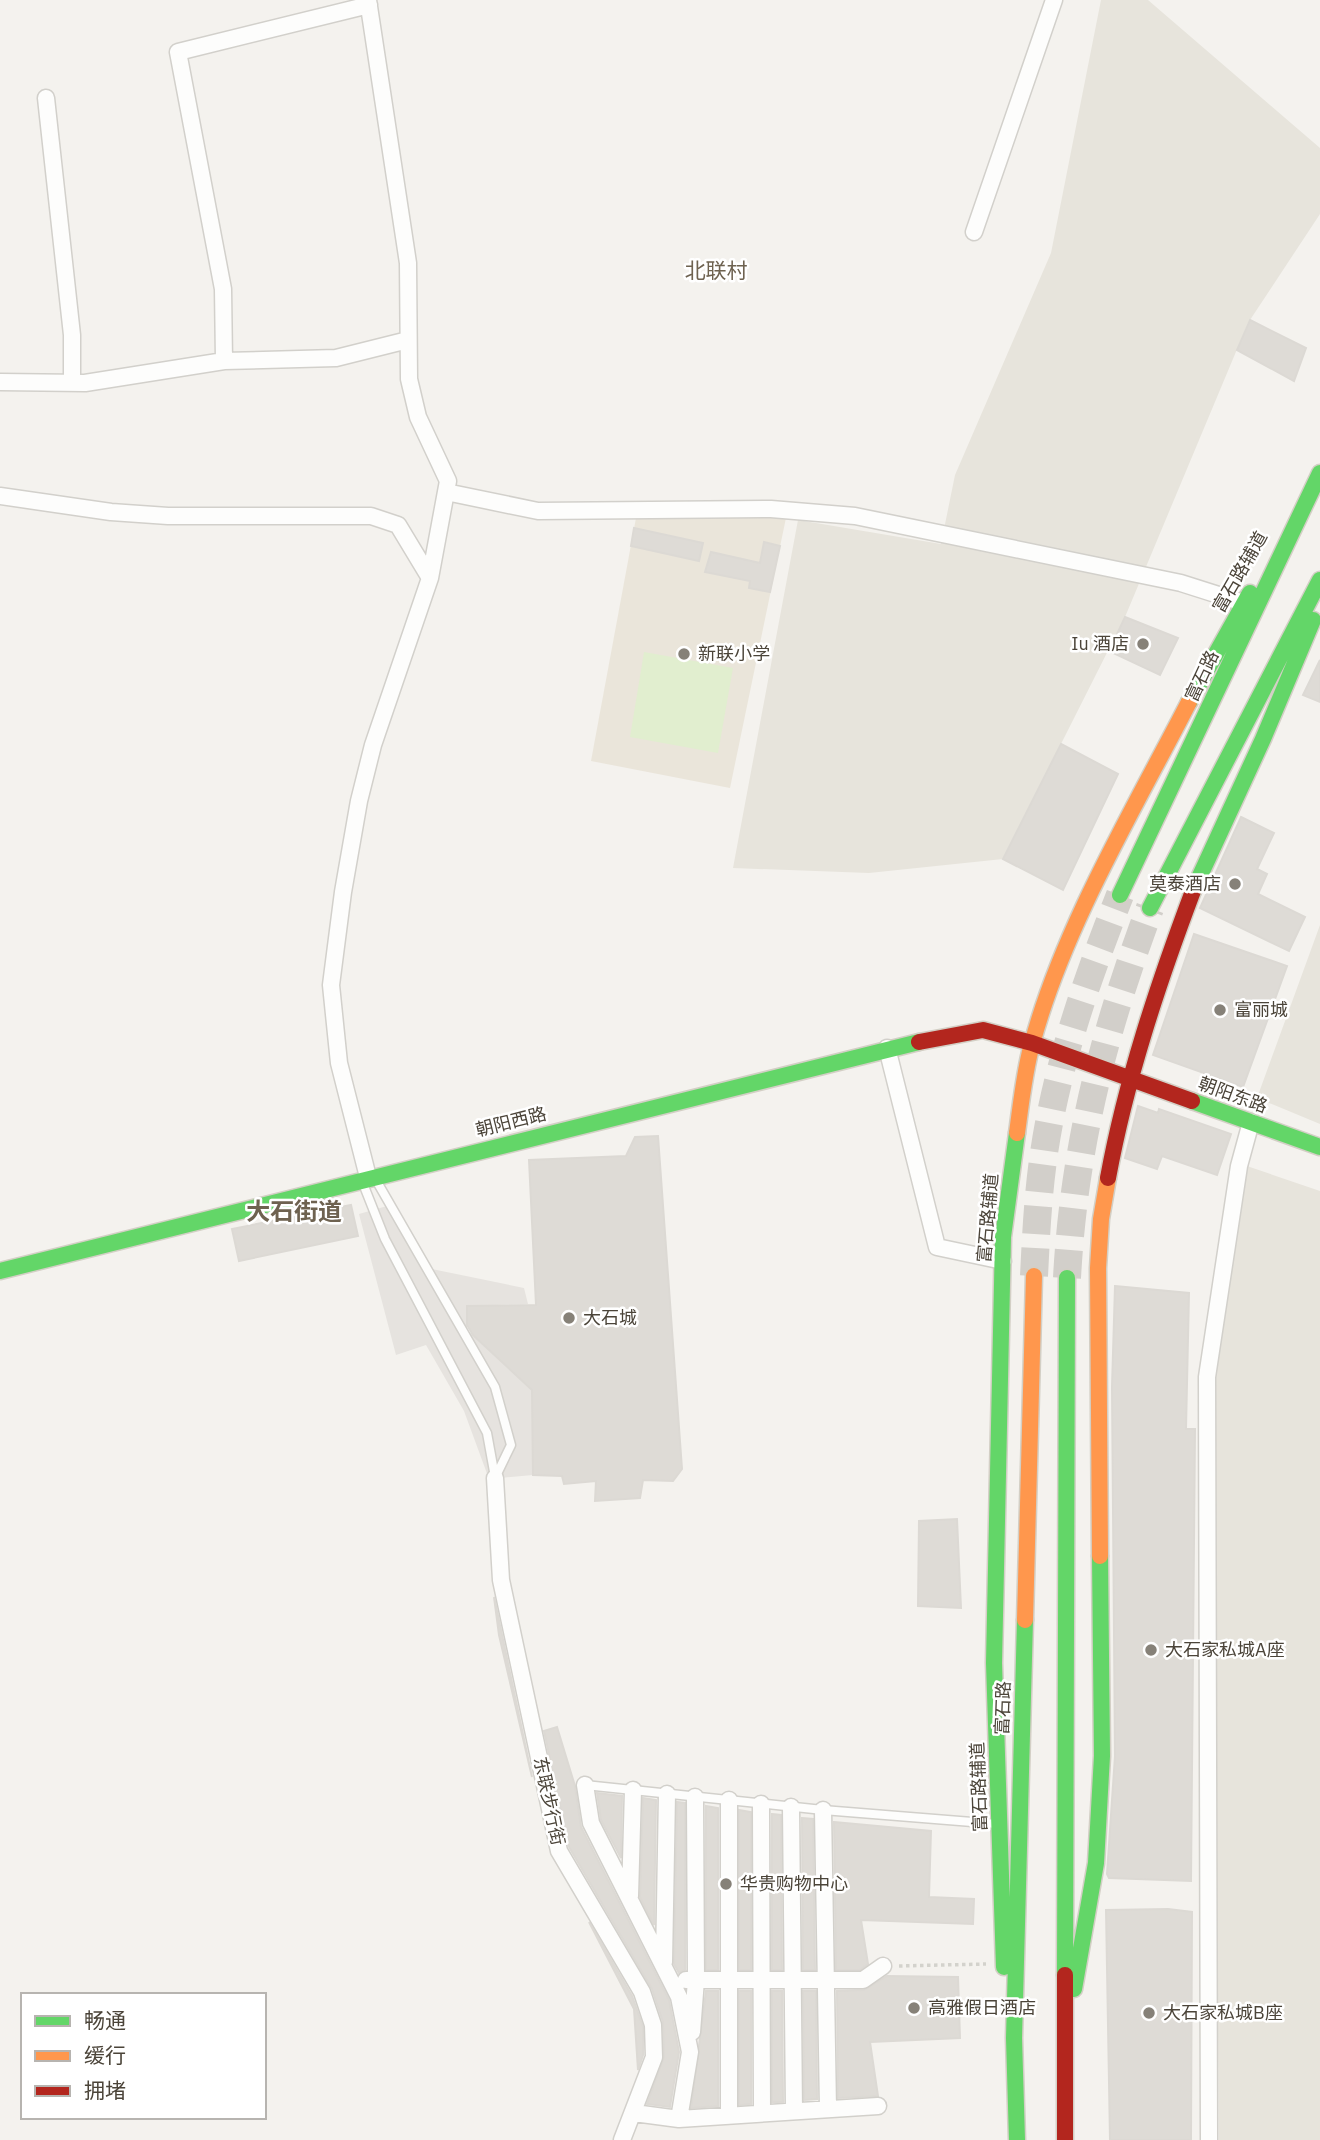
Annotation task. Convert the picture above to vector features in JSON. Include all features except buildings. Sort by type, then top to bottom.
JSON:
[{"type":"main road","name":"富石路辅道","points":[[1014,2038],[1003,1963],[994,1663],[1003,1261],[1010,1174],[1032,1043],[1065,951],[1114,846],[1202,677],[1320,473]]},
{"type":"main road","name":"富石路","points":[[1119,895],[1320,473]]},
{"type":"main road","points":[[1150,908],[1320,580]]},
{"type":"main road","points":[[1067,2032],[1096,1863],[1102,1756],[1098,1281],[1101,1219],[1116,1136],[1164,968],[1200,868],[1263,739],[1320,602]]},
{"type":"main road","name":"朝阳西路","points":[[0,1271],[887,1048],[983,1030],[1032,1043]]},
{"type":"main road","name":"朝阳东路","points":[[1032,1043],[1320,1147]]},
{"type":"main road","name":"富石路","points":[[1017,2140],[1014,2038],[1034,1276]]},
{"type":"main road","points":[[1065,2140],[1067,1278]]},
{"type":"street","points":[[974,232],[1054,0]]},
{"type":"street","points":[[224,361],[223,289],[178,52],[368,2],[408,263],[409,379],[418,417],[448,481],[430,578],[373,745],[359,801],[331,985],[339,1063],[365,1179]]},
{"type":"street","points":[[46,99],[72,335],[72,383]]},
{"type":"street","points":[[0,383],[72,383],[224,361],[336,358],[408,340]]},
{"type":"street","points":[[446,492],[538,511],[771,509],[855,516],[1181,583],[1244,603]]},
{"type":"street","points":[[0,496],[111,512],[168,516],[370,516],[398,525],[430,578]]},
{"type":"street","points":[[887,1048],[937,1247],[1003,1261]]},
{"type":"street","points":[[1209,2140],[1207,1377],[1239,1166],[1251,1122]]},
{"type":"street","name":"东联步行街","points":[[495,1478],[501,1580],[559,1851],[642,1992],[653,2025],[654,2057],[622,2140]]},
{"type":"street","points":[[586,1785],[590,1823],[673,1980],[690,2052]]},
{"type":"street","points":[[630,1899],[633,1790]]},
{"type":"street","points":[[664,1962],[667,1794]]},
{"type":"street","points":[[679,2119],[690,2052],[696,1980],[695,1797]]},
{"type":"street","points":[[729,2115],[730,1800]]},
{"type":"street","points":[[761,1804],[762,2113]]},
{"type":"street","points":[[791,1807],[794,2111]]},
{"type":"street","points":[[823,1810],[828,2109]]},
{"type":"street","points":[[673,1980],[863,1980],[883,1966]]},
{"type":"street","points":[[634,2113],[679,2119],[878,2106]]},
{"type":"lane","points":[[365,1179],[377,1181],[495,1387],[511,1445],[495,1478]]},
{"type":"lane","points":[[365,1179],[396,1261],[487,1433],[495,1478]]},
{"type":"lane","points":[[586,1785],[791,1807],[999,1824]]},
{"type":"path","points":[[883,1966],[1003,1963]]},
{"type":"shaded area","points":[[1101,0],[1148,0],[1320,148],[1320,214],[1248,323],[1125,617],[1003,859],[869,873],[733,868],[798,520],[941,544],[955,475],[1051,253]]},
{"type":"shaded area","name":"新联小学","points":[[787,513],[730,788],[591,761],[636,518]]},
{"type":"shaded area","points":[[1320,925],[1320,1124],[1257,1098]]},
{"type":"shaded area","points":[[1244,1165],[1320,1191],[1320,2140],[1219,2140],[1212,1390]]},
{"type":"shaded area","points":[[394,1204],[427,1268],[524,1288],[528,1304],[467,1306],[467,1330],[532,1390],[533,1475],[489,1479],[464,1411],[426,1345],[396,1355],[359,1214]]},
{"type":"green space","points":[[644,652],[733,668],[718,753],[630,737]]},
{"type":"tunnel","points":[[1034,1276],[1042,1168],[1057,1087],[1085,990],[1120,895]]},
{"type":"tunnel","points":[[1067,1278],[1076,1182],[1094,1090],[1105,1044],[1150,908]]},
{"type":"traffic: fast","points":[[1120,895],[1320,473]]},
{"type":"traffic: fast","points":[[1150,908],[1320,580]]},
{"type":"traffic: fast","points":[[1189,702],[1250,593]]},
{"type":"traffic: fast","points":[[1193,891],[1263,739],[1313,620]]},
{"type":"traffic: fast","points":[[0,1271],[919,1042]]},
{"type":"traffic: fast","points":[[1192,1101],[1320,1147]]},
{"type":"traffic: fast","points":[[1004,1967],[994,1663],[1003,1237],[1017,1133]]},
{"type":"traffic: fast","points":[[1065,1975],[1067,1278]]},
{"type":"traffic: fast","points":[[1074,1989],[1096,1863],[1102,1756],[1100,1556]]},
{"type":"traffic: fast","points":[[1017,2140],[1014,2038],[1025,1620]]},
{"type":"traffic: slow","points":[[1017,1133],[1032,1044],[1062,957],[1123,827],[1189,702]]},
{"type":"traffic: slow","points":[[1100,1556],[1098,1268],[1101,1219],[1108,1178]]},
{"type":"traffic: slow","points":[[1025,1620],[1034,1276]]},
{"type":"traffic: jam","points":[[1108,1178],[1115,1141],[1144,1033],[1193,891]]},
{"type":"traffic: jam","points":[[919,1042],[983,1030],[1032,1043],[1192,1101]]},
{"type":"traffic: jam","points":[[1065,1975],[1065,2140]]},
{"type":"place","name":"Iu 酒店","points":[[1143,644]]},
{"type":"place","name":"新联小学","points":[[684,654]]},
{"type":"place","name":"莫泰酒店","points":[[1235,884]]},
{"type":"place","name":"富丽城","points":[[1220,1010]]},
{"type":"place","name":"大石城","points":[[569,1318]]},
{"type":"place","name":"大石家私城A座","points":[[1151,1650]]},
{"type":"place","name":"华贵购物中心","points":[[726,1884]]},
{"type":"place","name":"高雅假日酒店","points":[[914,2008]]},
{"type":"place","name":"大石家私城B座","points":[[1149,2013]]},
{"type":"district","name":"北联村","points":[[716,271]]},
{"type":"district","name":"大石街道","points":[[294,1212]]}]
